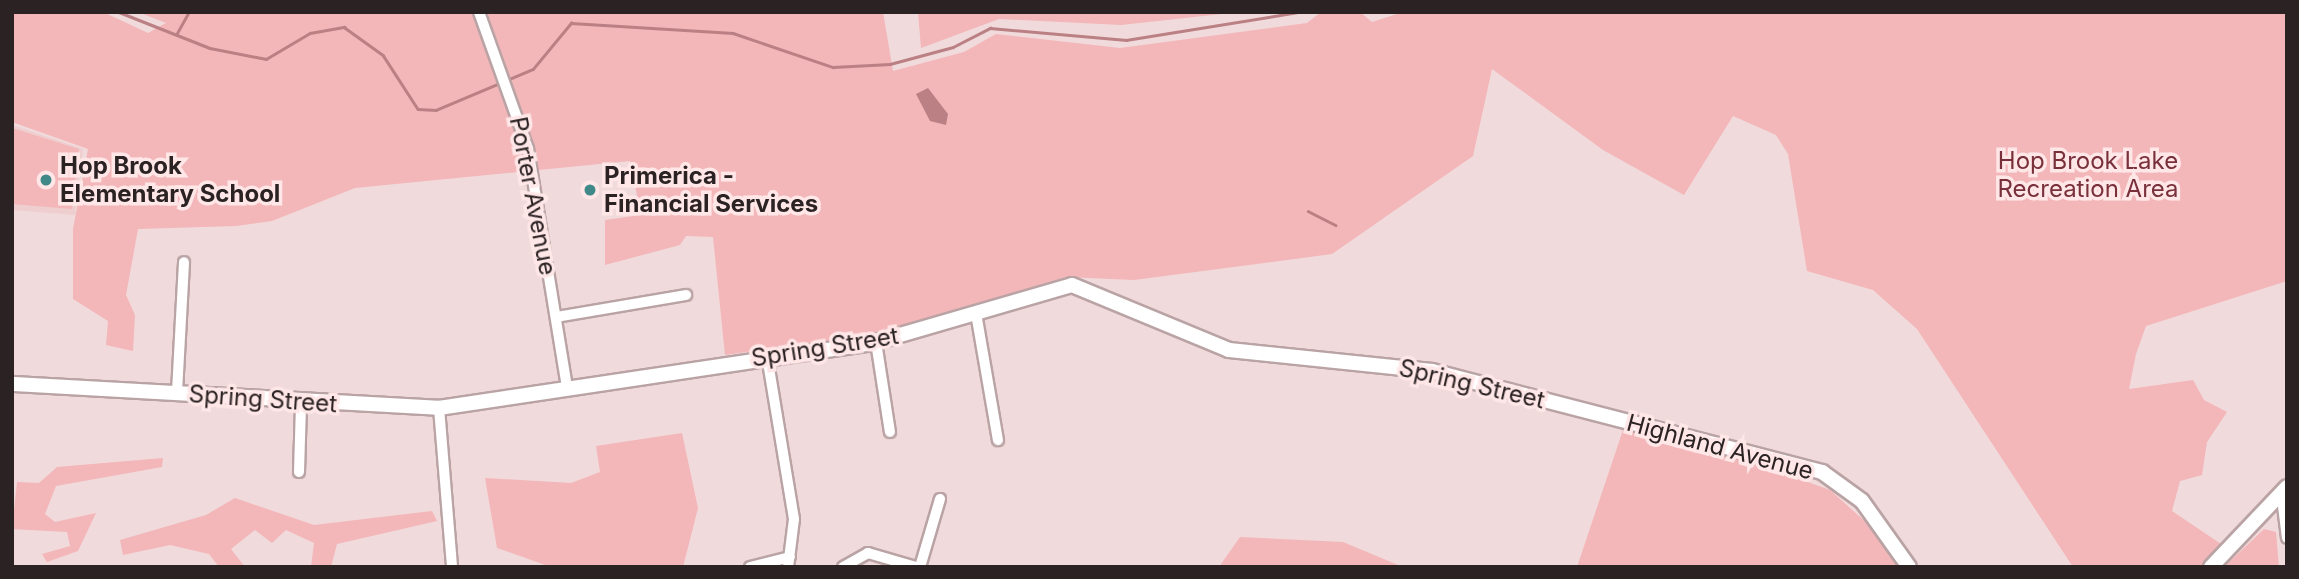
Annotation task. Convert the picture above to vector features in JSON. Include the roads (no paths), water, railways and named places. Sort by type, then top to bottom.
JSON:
[{"type":"main road","name":"Spring Street","points":[[12,384],[439,408],[567,386],[876,342],[1072,285],[1229,349],[1432,371],[1614,419]]},
{"type":"main road","name":"Highland Avenue","points":[[1614,419],[1822,472],[1862,501],[1909,567]]},
{"type":"main road","points":[[2211,567],[2284,493]]},
{"type":"street","name":"Porter Avenue","points":[[479,12],[497,65],[512,98],[528,149],[567,386]]},
{"type":"street","points":[[177,393],[184,262]]},
{"type":"street","points":[[556,317],[686,295]]},
{"type":"street","points":[[976,313],[998,440]]},
{"type":"street","points":[[876,342],[890,432]]},
{"type":"street","points":[[750,567],[789,562],[794,520],[767,356]]},
{"type":"street","points":[[299,472],[301,402]]},
{"type":"street","points":[[439,408],[452,567]]},
{"type":"street","points":[[2284,493],[2287,538]]},
{"type":"street","points":[[843,567],[868,554],[918,567],[940,499]]},
{"type":"waterway","points":[[119,12],[210,48],[266,59],[310,33],[344,27],[383,55],[418,109],[436,110],[533,69],[571,23],[733,33],[833,67],[890,64],[953,47],[990,28],[1126,40],[1298,12]]},
{"type":"waterway","points":[[176,35],[189,12]]},
{"type":"waterway","points":[[1308,211],[1336,225]]},
{"type":"place","name":"Hop Brook Elementary School","points":[[46,180]]},
{"type":"place","name":"Primerica - Financial Services","points":[[590,190]]},
{"type":"park label","name":"Hop Brook Lake Recreation Area","points":[[2088,175]]}]
